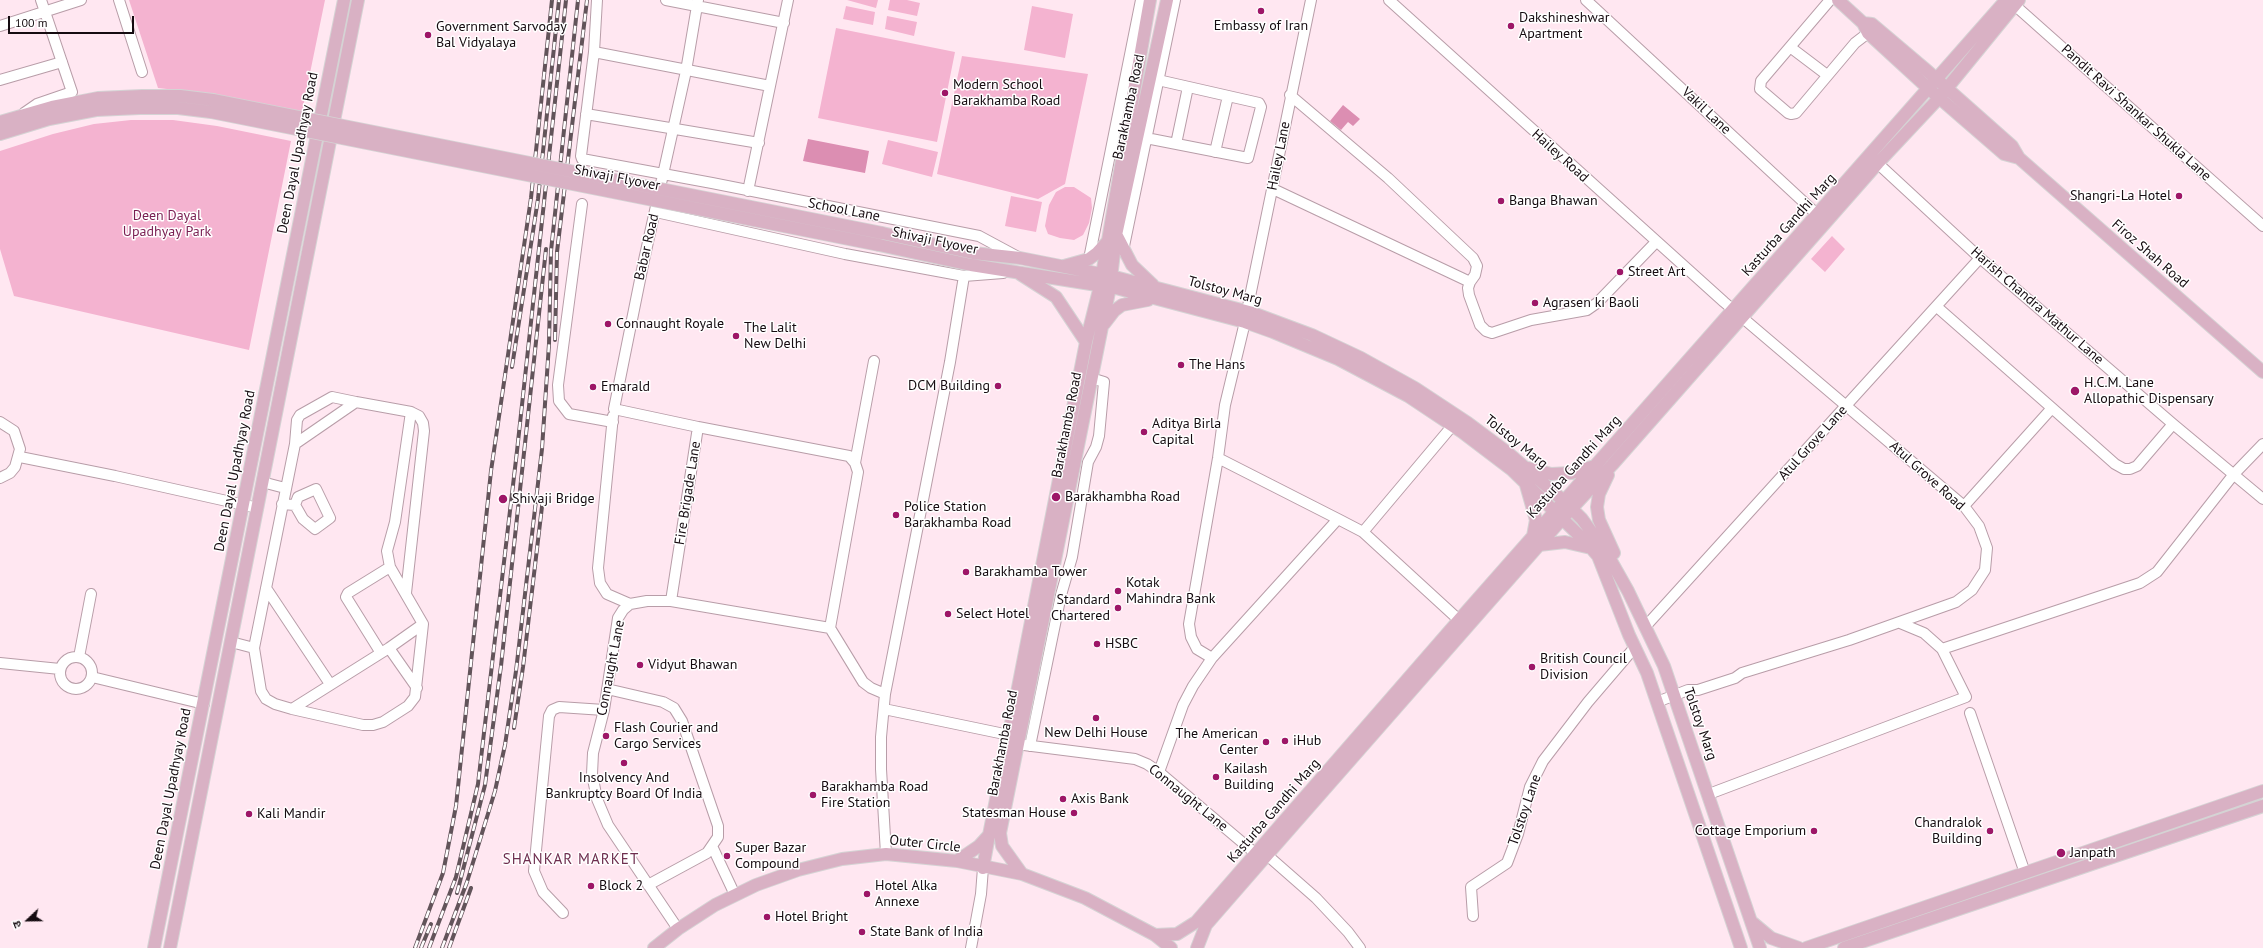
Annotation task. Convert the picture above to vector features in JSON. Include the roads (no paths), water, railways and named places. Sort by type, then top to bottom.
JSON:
[{"type":"main road","name":"Deen Dayal Upadhyay Road","points":[[154,948],[244,506],[344,0]]},
{"type":"main road","name":"Deen Dayal Upadhyay Road","points":[[170,948],[358,0]]},
{"type":"main road","name":"Barakhamba Road","points":[[1022,874],[1002,846],[1000,837],[1024,745],[1041,629],[1101,329],[1112,238],[1150,0]]},
{"type":"main road","name":"Barakhamba Road","points":[[1112,238],[1167,0]]},
{"type":"main road","name":"Firoz Shah Road","points":[[1838,0],[1865,28],[1943,93],[2004,154],[2019,158],[2263,372]]},
{"type":"main road","name":"Kasturba Gandhi Marg","points":[[1874,159],[1943,93],[2012,1]]},
{"type":"main road","name":"Kasturba Gandhi Marg","points":[[1568,506],[1597,465],[1733,309],[1822,218],[1874,159],[1933,84],[2012,1]]},
{"type":"main road","points":[[0,122],[52,107],[98,98],[150,96],[212,106]]},
{"type":"main road","points":[[0,134],[50,119],[96,110],[212,106]]},
{"type":"main road","name":"Shivaji Flyover","points":[[212,106],[881,239],[973,253],[1020,258],[1059,267],[1106,281]]},
{"type":"main road","name":"Kasturba Gandhi Marg","points":[[1154,935],[1177,934],[1192,926],[1262,854],[1558,515],[1612,465],[1743,318],[1822,218]]},
{"type":"main road","points":[[1059,267],[1089,259],[1098,253],[1112,238],[1156,294],[1122,305],[1114,311],[1101,329]]},
{"type":"main road","name":"Shivaji Flyover","points":[[881,239],[970,265],[1017,272],[1106,281]]},
{"type":"main road","points":[[1017,272],[1056,297],[1086,342]]},
{"type":"main road","name":"Barakhamba Road","points":[[983,868],[1086,342],[1106,281]]},
{"type":"main road","name":"Tolstoy Marg","points":[[1106,281],[1312,334],[1361,358],[1415,388],[1468,423],[1523,466],[1568,506],[1606,552],[1637,610],[1664,666],[1760,948]]},
{"type":"main road","name":"Tolstoy Marg","points":[[1246,317],[1353,367],[1408,396],[1453,425],[1512,470],[1592,548],[1606,573],[1635,647],[1647,673],[1737,944]]},
{"type":"main road","points":[[1523,466],[1542,472],[1561,474],[1580,472],[1597,465]]},
{"type":"main road","points":[[1612,465],[1599,494],[1596,507],[1599,520],[1630,585],[1637,610]]},
{"type":"main road","points":[[1526,483],[1536,520],[1536,541],[1571,543],[1592,548]]},
{"type":"main road","name":"Kasturba Gandhi Marg","points":[[1197,948],[1206,925],[1262,854],[1459,620],[1536,541]]},
{"type":"main road","points":[[1806,948],[2263,791]]},
{"type":"main road","points":[[1844,948],[2263,806]]},
{"type":"main road","points":[[957,861],[979,846],[989,835]]},
{"type":"main road","name":"Outer Circle","points":[[654,948],[678,929],[715,905],[756,885],[798,870],[842,859],[886,854],[957,861],[983,868],[1022,874],[1085,898],[1154,935],[1171,948]]},
{"type":"main road","points":[[1751,921],[1771,938],[1799,948]]},
{"type":"street","points":[[20,116],[37,104],[71,94],[72,90],[41,0]]},
{"type":"street","points":[[0,26],[81,0]]},
{"type":"street","points":[[119,0],[142,72]]},
{"type":"street","points":[[598,0],[594,52],[586,114],[759,143]]},
{"type":"street","points":[[666,0],[697,3],[784,23]]},
{"type":"street","points":[[748,191],[788,0]]},
{"type":"street","points":[[1089,259],[1141,0]]},
{"type":"street","points":[[1123,251],[1175,0]]},
{"type":"street","name":"Hailey Lane","points":[[1212,658],[1197,649],[1191,637],[1189,624],[1218,458],[1225,406],[1246,317],[1273,189],[1290,95],[1311,0]]},
{"type":"street","name":"Hailey Road","points":[[1389,0],[1656,242],[1743,318]]},
{"type":"street","name":"Vakil Lane","points":[[1586,0],[1822,218]]},
{"type":"street","points":[[1830,0],[1759,86],[1760,89],[1788,113],[1796,113],[1826,75],[1855,43],[1865,28]]},
{"type":"street","name":"Pandit Ravi Shankar Shukla Lane","points":[[2012,1],[2263,226]]},
{"type":"street","name":"Babar Road","points":[[630,604],[607,594],[600,583],[598,568],[612,422],[644,260],[656,212],[686,71],[697,3]]},
{"type":"street","points":[[1790,47],[1826,75]]},
{"type":"street","points":[[594,52],[686,71],[770,86]]},
{"type":"street","points":[[0,80],[62,62]]},
{"type":"street","points":[[1146,138],[1248,158],[1253,143],[1260,104],[1259,102],[1158,80]]},
{"type":"street","points":[[1176,144],[1188,87]]},
{"type":"street","points":[[1290,95],[1388,178],[1473,258],[1477,266],[1468,288],[1469,295],[1480,325],[1486,331],[1492,333],[1531,320],[1587,310],[1596,303],[1656,242]]},
{"type":"street","points":[[1215,152],[1228,96]]},
{"type":"street","name":"School Lane","points":[[586,114],[581,156],[582,159],[979,236],[1020,258]]},
{"type":"street","name":"Harish Chandra Mathur Lane","points":[[1874,159],[1980,258],[2173,424],[2263,499]]},
{"type":"street","points":[[1273,189],[1470,282]]},
{"type":"street","points":[[582,204],[558,385],[559,401],[569,414],[612,422]]},
{"type":"street","points":[[656,212],[845,254],[964,276],[1017,272]]},
{"type":"street","name":"Atul Grove Lane","points":[[1645,627],[1980,258]]},
{"type":"street","points":[[886,854],[881,769],[885,694],[950,362],[964,276]]},
{"type":"street","points":[[1937,307],[2114,464],[2124,469],[2130,469],[2137,466],[2173,424]]},
{"type":"street","name":"Atul Grove Road","points":[[1657,702],[1688,690],[1705,688],[1735,678],[1742,673],[1900,623],[1956,602],[1972,590],[1986,570],[1987,548],[1979,526],[1964,506],[1743,318]]},
{"type":"street","points":[[874,361],[856,462],[858,472],[830,628],[854,671],[863,682],[871,688],[885,694]]},
{"type":"street","points":[[1024,745],[1072,557],[1088,462],[1096,447],[1099,436],[1104,382],[1091,378]]},
{"type":"street","points":[[406,593],[424,431],[423,423],[419,416],[411,412],[332,397],[300,415],[297,420],[295,444],[254,648],[261,691],[266,698],[275,704],[363,725],[373,725],[384,722],[408,706],[415,697],[423,624],[390,568],[387,551],[395,522],[411,412]]},
{"type":"street","points":[[295,444],[356,402]]},
{"type":"street","points":[[1964,506],[2052,408]]},
{"type":"street","points":[[614,409],[698,427]]},
{"type":"street","points":[[0,422],[14,431],[19,440],[20,457],[10,473],[0,478]]},
{"type":"street","points":[[1362,532],[1453,425]]},
{"type":"street","name":"Fire Brigade Lane","points":[[671,601],[698,427],[849,456],[856,462]]},
{"type":"street","points":[[1942,649],[2140,583],[2157,572],[2234,474],[2263,444]]},
{"type":"street","points":[[20,457],[115,476],[258,508]]},
{"type":"street","points":[[1218,458],[1362,532],[1459,620]]},
{"type":"street","points":[[262,482],[285,488]]},
{"type":"street","points":[[282,504],[295,505]]},
{"type":"street","points":[[1159,772],[1183,705],[1193,686],[1212,658],[1338,519]]},
{"type":"street","points":[[390,568],[348,593],[346,596],[385,650],[417,688]]},
{"type":"street","points":[[266,588],[330,684]]},
{"type":"street","points":[[79,657],[91,594]]},
{"type":"street","name":"Connaught Lane","points":[[678,929],[608,825],[597,799],[592,774],[593,753],[604,710],[618,618],[623,610],[630,604],[647,601],[671,601],[830,628]]},
{"type":"street","points":[[1708,794],[1966,697],[1942,649],[1924,633],[1900,623]]},
{"type":"street","points":[[292,709],[423,624]]},
{"type":"street","points":[[1041,629],[1054,631]]},
{"type":"street","points":[[231,642],[254,648]]},
{"type":"street","name":"Tolstoy Lane","points":[[1473,916],[1471,887],[1507,863],[1518,834],[1530,786],[1543,761],[1588,702],[1635,647]]},
{"type":"street","points":[[79,657],[89,663],[92,670],[92,677],[85,687],[75,689],[65,684],[61,678],[60,669],[66,660],[79,657]]},
{"type":"street","points":[[0,663],[60,669]]},
{"type":"street","points":[[92,677],[204,704]]},
{"type":"street","points":[[607,689],[663,702],[674,708],[682,721],[718,826],[718,837],[707,853],[648,885]]},
{"type":"street","points":[[563,913],[543,892],[534,871],[549,716],[552,710],[558,707],[604,710]]},
{"type":"street","points":[[884,709],[1009,735]]},
{"type":"street","points":[[1970,713],[2025,873]]},
{"type":"street","name":"Connaught Lane","points":[[1024,745],[1135,759],[1159,772],[1316,898],[1348,932],[1360,948]]},
{"type":"street","points":[[712,846],[735,895]]},
{"type":"street","points":[[971,948],[981,894],[983,868]]},
{"type":"railway","points":[[415,948],[443,873],[456,806],[491,471],[531,198],[552,0]]},
{"type":"railway","points":[[512,367],[538,199],[559,0]]},
{"type":"railway","points":[[429,948],[456,877],[478,784],[517,451],[566,0]]},
{"type":"railway","points":[[442,948],[467,882],[495,791],[505,745],[516,671],[542,449],[549,344],[551,251],[578,0]]},
{"type":"railway","points":[[555,340],[557,252],[587,0]]},
{"type":"railway","points":[[457,893],[485,785],[501,666],[546,249]]},
{"type":"railway","points":[[514,728],[523,667],[543,498]]},
{"type":"railway","points":[[449,948],[471,888]]},
{"type":"railway","points":[[421,948],[431,924]]},
{"type":"place","name":"Embassy of Iran","points":[[1261,11]]},
{"type":"place","name":"Dakshineshwar Apartment","points":[[1511,26]]},
{"type":"place","name":"Government Sarvoday Bal Vidyalaya","points":[[428,35]]},
{"type":"place","name":"Modern School Barakhamba Road","points":[[945,93]]},
{"type":"place","name":"Shangri-La Hotel","points":[[2179,196]]},
{"type":"place","name":"Banga Bhawan","points":[[1501,201]]},
{"type":"place","name":"Street Art","points":[[1620,272]]},
{"type":"place","name":"Agrasen ki Baoli","points":[[1535,303]]},
{"type":"place","name":"Connaught Royale","points":[[608,324]]},
{"type":"place","name":"The Lalit New Delhi","points":[[736,336]]},
{"type":"place","name":"The Hans","points":[[1181,365]]},
{"type":"place","name":"DCM Building","points":[[998,386]]},
{"type":"place","name":"Emarald","points":[[593,387]]},
{"type":"place","name":"H.C.M. Lane Allopathic Dispensary","points":[[2075,391]]},
{"type":"place","name":"Aditya Birla Capital","points":[[1144,432]]},
{"type":"place","name":"Barakhambha Road","points":[[1056,497]]},
{"type":"place","name":"Shivaji Bridge","points":[[503,499]]},
{"type":"place","name":"Police Station Barakhamba Road","points":[[896,515]]},
{"type":"place","name":"Barakhamba Tower","points":[[966,572]]},
{"type":"place","name":"Kotak Mahindra Bank","points":[[1118,591]]},
{"type":"place","name":"Standard Chartered","points":[[1118,608]]},
{"type":"place","name":"Select Hotel","points":[[948,614]]},
{"type":"place","name":"HSBC","points":[[1097,644]]},
{"type":"place","name":"Vidyut Bhawan","points":[[640,665]]},
{"type":"place","name":"British Council Division","points":[[1532,667]]},
{"type":"place","name":"New Delhi House","points":[[1096,718]]},
{"type":"place","name":"Flash Courier and Cargo Services","points":[[606,736]]},
{"type":"place","name":"iHub","points":[[1285,741]]},
{"type":"place","name":"The American Center","points":[[1266,742]]},
{"type":"place","name":"Insolvency And Bankruptcy Board Of India","points":[[624,763]]},
{"type":"place","name":"Kailash Building","points":[[1216,777]]},
{"type":"place","name":"Barakhamba Road Fire Station","points":[[813,795]]},
{"type":"place","name":"Axis Bank","points":[[1063,799]]},
{"type":"place","name":"Statesman House","points":[[1074,813]]},
{"type":"place","name":"Kali Mandir","points":[[249,814]]},
{"type":"place","name":"Cottage Emporium","points":[[1814,831]]},
{"type":"place","name":"Chandralok Building","points":[[1990,831]]},
{"type":"place","name":"Janpath","points":[[2061,853]]},
{"type":"place","name":"Super Bazar Compound","points":[[727,856]]},
{"type":"place","name":"Block 2","points":[[591,886]]},
{"type":"place","name":"Hotel Alka Annexe","points":[[867,894]]},
{"type":"place","name":"Hotel Bright","points":[[767,917]]},
{"type":"place","name":"State Bank of India","points":[[862,932]]},
{"type":"district","name":"SHANKAR MARKET","points":[[571,860]]},
{"type":"park label","name":"Deen Dayal Upadhyay Park","points":[[167,224]]}]
